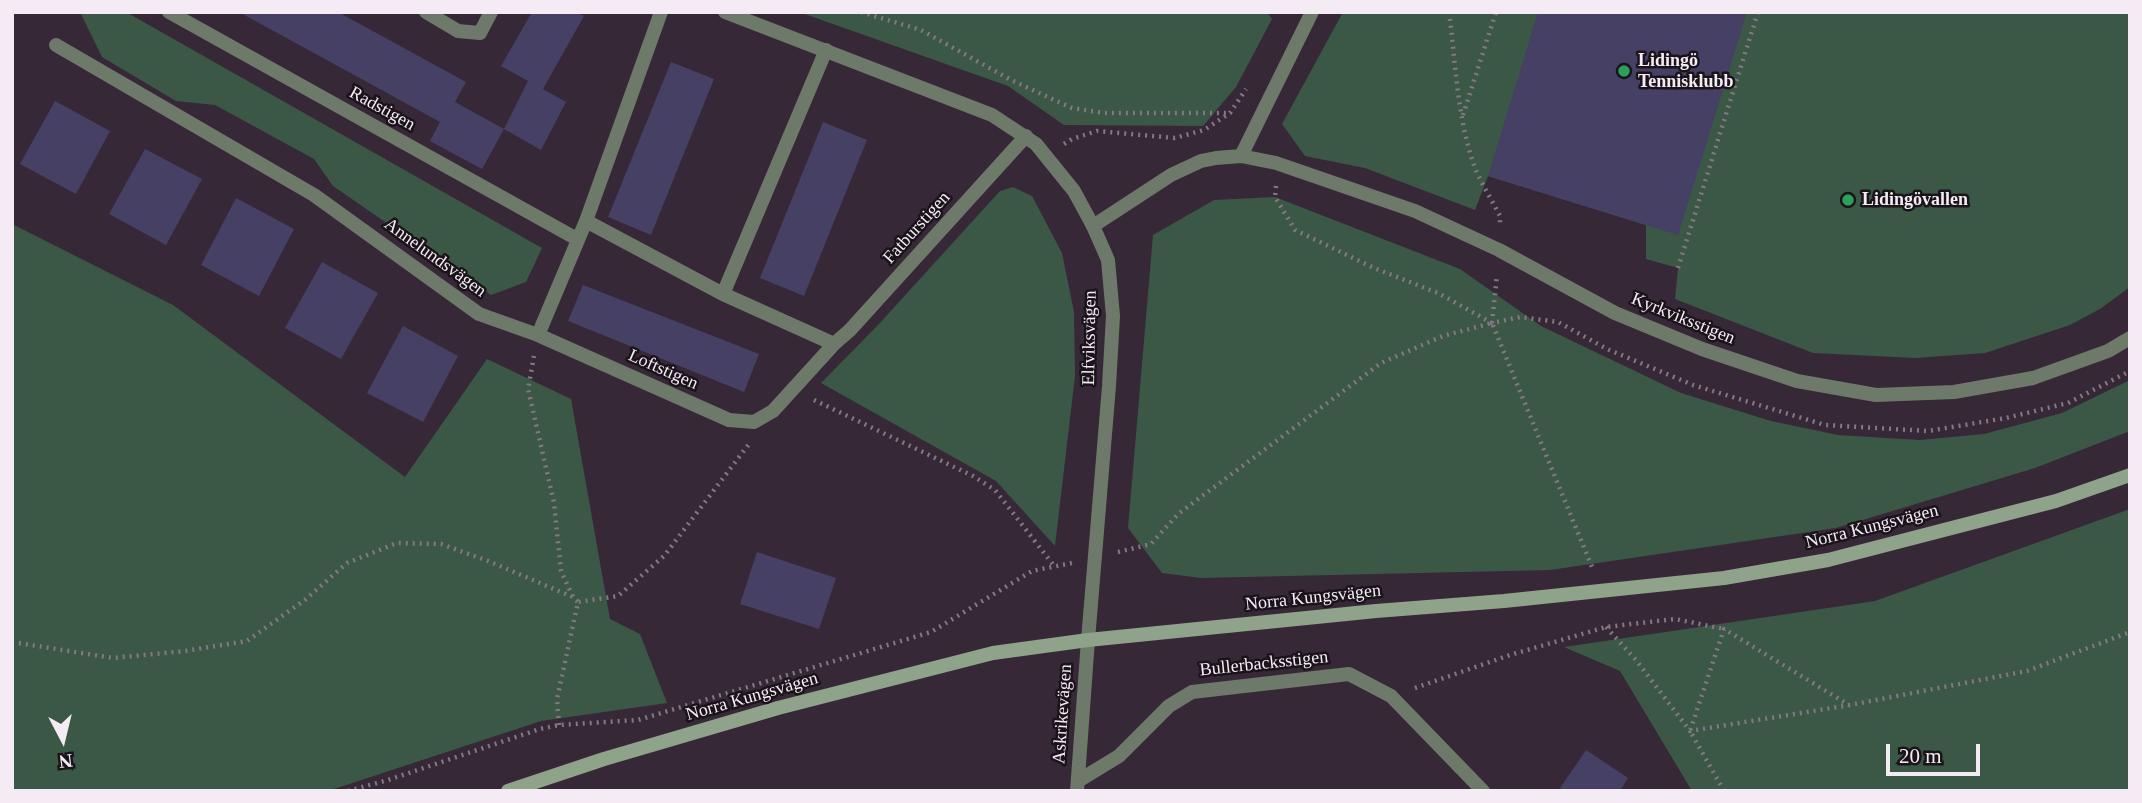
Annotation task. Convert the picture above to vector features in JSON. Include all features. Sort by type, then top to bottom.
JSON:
[{"type":"main road","name":"Norra Kungsvägen","points":[[508,791],[604,759],[778,708],[993,653],[1088,640],[1724,578],[1842,556],[2056,501],[2129,474]]},
{"type":"street","name":"Radstigen","points":[[169,12],[577,239]]},
{"type":"street","points":[[426,12],[458,31],[480,33],[491,12]]},
{"type":"street","points":[[538,334],[586,221],[661,12]]},
{"type":"street","name":"Elfviksvägen","points":[[725,12],[992,115],[1026,136],[1074,191],[1108,260],[1113,316],[1088,640]]},
{"type":"street","points":[[1241,156],[1312,12]]},
{"type":"street","name":"Annelundsvägen","points":[[56,45],[314,195],[479,314],[538,334]]},
{"type":"street","points":[[723,294],[826,50]]},
{"type":"street","name":"Fatburstigen","points":[[773,411],[1026,136]]},
{"type":"street","name":"Kyrkviksstigen","points":[[1093,226],[1171,176],[1201,161],[1241,156],[1276,163],[1415,211],[1499,250],[1615,313],[1702,349],[1797,381],[1876,395],[1954,392],[2034,378],[2108,351],[2130,338]]},
{"type":"street","points":[[586,221],[723,294],[834,344]]},
{"type":"street","name":"Loftstigen","points":[[538,334],[729,420],[754,422],[773,411]]},
{"type":"street","name":"Askrikevägen","points":[[1078,786],[1088,640]]},
{"type":"street","name":"Bullerbacksstigen","points":[[1078,786],[1119,756],[1169,706],[1192,692],[1349,674],[1391,696],[1483,791]]},
{"type":"path","points":[[861,12],[921,30],[1013,81],[1072,108],[1104,113],[1230,113]]},
{"type":"path","points":[[1449,12],[1462,116],[1476,169],[1500,216],[1492,323],[1592,567]]},
{"type":"path","points":[[1462,116],[1496,12]]},
{"type":"path","points":[[1678,268],[1758,12]]},
{"type":"path","points":[[1045,155],[1072,139],[1097,131],[1175,138],[1204,130],[1230,113],[1245,89],[1267,100]]},
{"type":"path","points":[[1276,163],[1275,197],[1295,230],[1374,268],[1438,293],[1492,323]]},
{"type":"path","points":[[348,791],[540,729],[559,725],[638,720],[931,632],[1032,571],[1151,544],[1178,514],[1381,363],[1443,336],[1492,323]]},
{"type":"path","points":[[538,334],[528,389],[554,503],[561,571],[578,602]]},
{"type":"path","points":[[812,399],[974,476],[995,490],[1055,567]]},
{"type":"path","points":[[578,602],[618,596],[664,556],[773,411]]},
{"type":"path","points":[[12,642],[113,658],[185,651],[247,641],[306,599],[347,563],[397,543],[441,544],[573,597]]},
{"type":"path","points":[[559,725],[557,699],[578,602]]},
{"type":"path","points":[[1391,696],[1510,655],[1606,627],[1675,619],[1724,629],[1850,705]]},
{"type":"path","points":[[1606,627],[1636,660],[1690,731],[1724,791]]},
{"type":"path","points":[[1690,731],[1724,629]]},
{"type":"path","points":[[1690,731],[1850,705],[2027,671],[2130,632]]},
{"type":"green space","points":[[80,12],[126,12],[542,248],[526,282],[491,295],[333,186],[314,159],[215,105],[176,101],[102,57]]},
{"type":"green space","points":[[799,12],[1267,12],[1272,19],[1236,87],[1203,126],[1064,125],[1008,86]]},
{"type":"green space","name":"Lidingövallen","points":[[1343,12],[2130,12],[2130,287],[2100,309],[2070,325],[1985,353],[1915,358],[1813,353],[1675,299],[1678,268],[1646,259],[1646,225],[1488,176],[1475,210],[1365,168],[1305,156],[1282,124]]},
{"type":"green space","points":[[1013,187],[1032,196],[1062,253],[1074,312],[1075,376],[1055,546],[996,481],[821,383],[878,325],[1000,191]]},
{"type":"green space","points":[[1275,197],[1460,269],[1541,326],[1681,393],[1771,421],[1838,435],[1919,440],[1984,434],[2062,413],[2130,380],[2130,431],[2035,468],[1836,528],[1550,570],[1201,578],[1162,573],[1128,528],[1153,235],[1214,200]]},
{"type":"green space","points":[[12,224],[173,305],[405,477],[487,359],[571,399],[610,619],[640,634],[667,703],[541,721],[328,791],[12,791]]},
{"type":"green space","points":[[2130,509],[2130,791],[1692,791],[1620,671],[1564,647],[1875,601]]},
{"type":"building","points":[[239,12],[338,12],[466,82],[455,102],[504,129],[482,169],[430,141],[440,122]]},
{"type":"building","points":[[532,12],[577,12],[584,16],[543,89],[566,102],[541,150],[504,129],[528,81],[501,66]]},
{"type":"building","name":"Lidingö Tennisklubb","points":[[1538,12],[1747,12],[1678,235],[1488,176]]},
{"type":"building","points":[[671,62],[714,79],[651,235],[608,217]]},
{"type":"building","points":[[55,101],[110,131],[76,194],[20,164]]},
{"type":"building","points":[[823,122],[867,140],[804,296],[760,278]]},
{"type":"building","points":[[145,149],[202,179],[166,245],[109,214]]},
{"type":"building","points":[[236,198],[294,229],[259,296],[201,265]]},
{"type":"building","points":[[322,262],[378,293],[341,359],[285,328]]},
{"type":"building","points":[[583,285],[759,354],[744,392],[568,321]]},
{"type":"building","points":[[403,326],[458,356],[423,422],[367,393]]},
{"type":"building","points":[[757,552],[836,578],[819,629],[740,604]]},
{"type":"building","points":[[1586,750],[1628,778],[1620,791],[1564,791],[1560,788]]},
{"type":"place","name":"Lidingö Tennisklubb","points":[[1624,71]]},
{"type":"place","name":"Lidingövallen","points":[[1848,200]]}]
